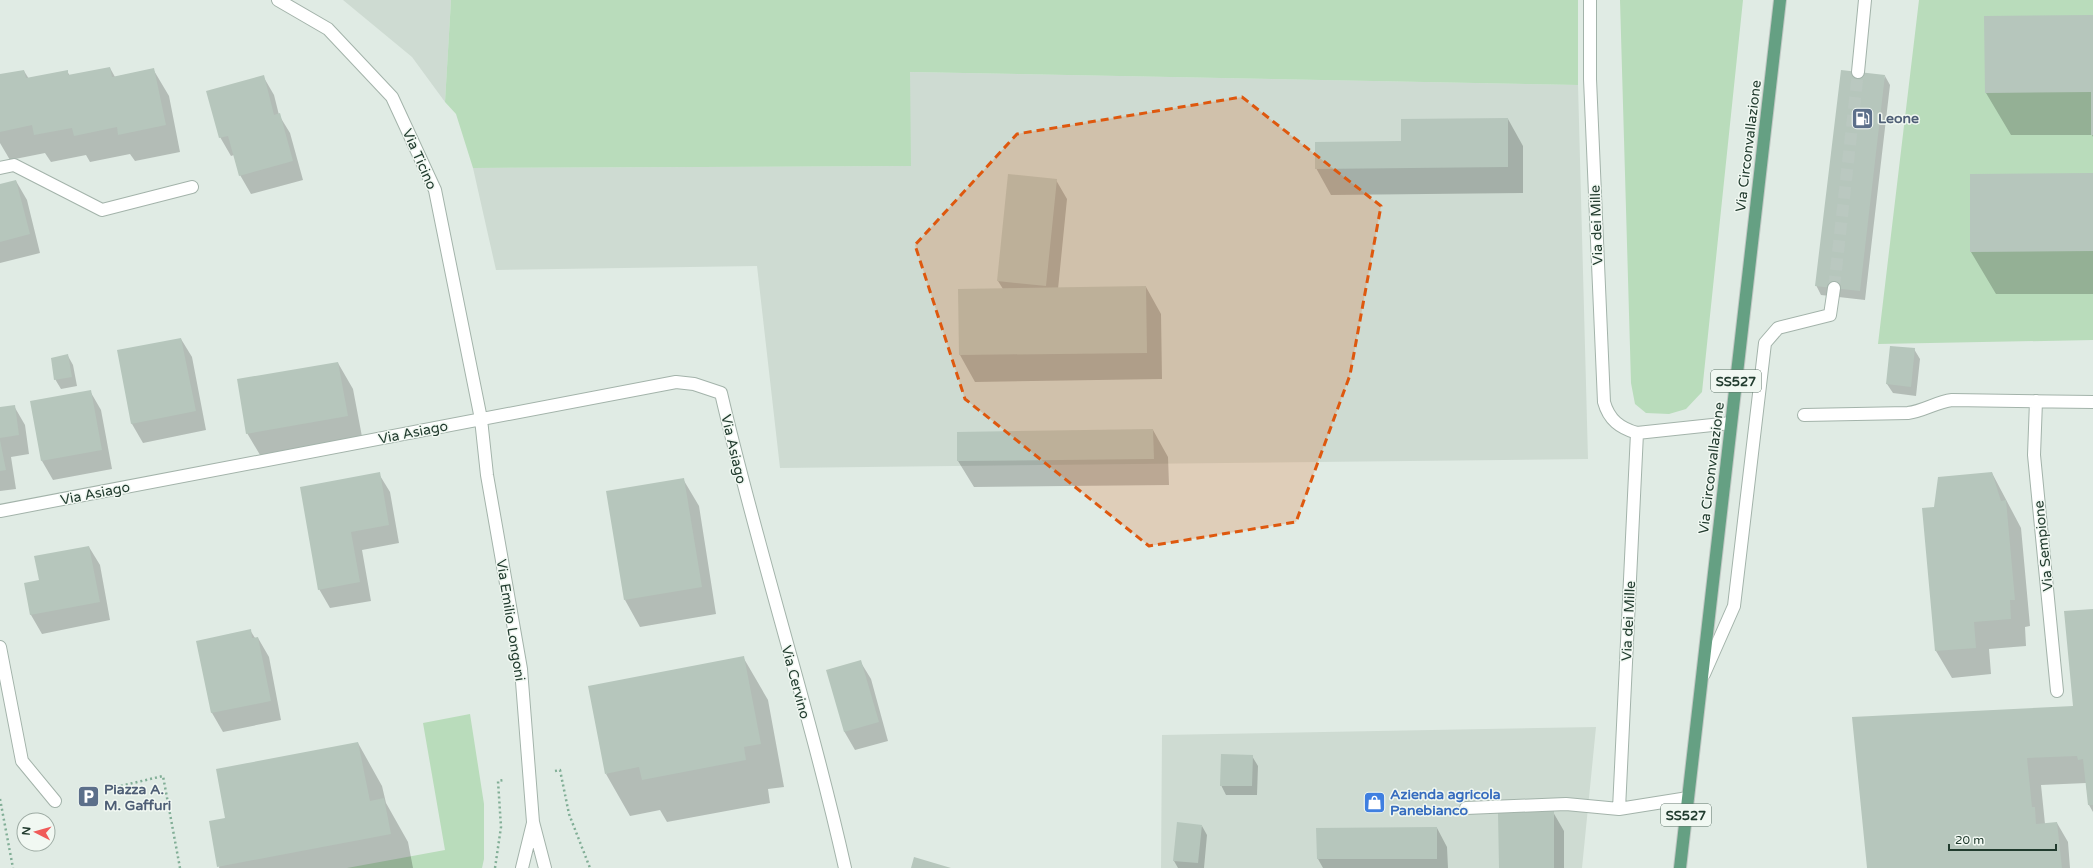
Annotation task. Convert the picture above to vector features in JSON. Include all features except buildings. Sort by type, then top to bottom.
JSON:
[{"type":"main road","name":"Via Circonvallazione","points":[[1680,868],[1780,0]]},
{"type":"street","name":"Via Ticino","points":[[278,0],[328,29],[392,97],[435,190],[481,419]]},
{"type":"street","name":"Via dei Mille","points":[[1590,0],[1590,79],[1604,402],[1607,413],[1615,423],[1625,430],[1637,433],[1731,423]]},
{"type":"street","points":[[1858,72],[1866,0]]},
{"type":"street","points":[[0,168],[14,165],[102,210],[192,187]]},
{"type":"street","points":[[1701,681],[1734,606],[1765,343],[1778,328],[1830,315],[1834,288]]},
{"type":"street","name":"Via Asiago","points":[[0,511],[676,382],[694,384],[721,393],[745,496]]},
{"type":"street","points":[[1804,415],[1914,412],[1940,402],[1952,400],[2093,402]]},
{"type":"street","name":"Via Sempione","points":[[2036,401],[2034,455],[2057,691]]},
{"type":"street","name":"Via Emilio Longoni","points":[[481,419],[487,475],[521,669],[534,822],[545,868]]},
{"type":"street","name":"Via dei Mille","points":[[1619,809],[1637,433]]},
{"type":"street","name":"Via Cervino","points":[[745,496],[831,805],[845,868]]},
{"type":"street","points":[[0,647],[22,761],[55,800]]},
{"type":"street","points":[[1466,808],[1566,804],[1619,809],[1688,798]]},
{"type":"street","name":"Via Emilio Longoni","points":[[522,868],[534,822]]},
{"type":"path","points":[[116,787],[163,776],[180,868]]},
{"type":"path","points":[[0,799],[12,868]]},
{"type":"highlighted area","points":[[1242,97],[1381,206],[1350,375],[1296,522],[1149,546],[965,399],[915,245],[1017,134]]},
{"type":"shaded area","points":[[343,0],[451,0],[445,102],[412,57]]},
{"type":"shaded area","points":[[909,72],[1578,85],[1588,459],[780,468],[757,266],[496,270],[473,168],[910,166]]},
{"type":"shaded area","name":"Azienda agricola Panebianco","points":[[1596,727],[1582,868],[1161,868],[1162,735]]},
{"type":"green space","points":[[451,0],[1578,0],[1578,85],[910,72],[911,166],[473,168],[456,114],[445,102]]},
{"type":"green space","points":[[1620,0],[1743,0],[1702,392],[1686,409],[1669,414],[1646,413],[1635,404],[1631,383]]},
{"type":"green space","points":[[1919,0],[2093,0],[2093,340],[1878,344]]},
{"type":"green space","points":[[470,714],[484,804],[484,859],[482,868],[347,868],[445,850],[423,723]]},
{"type":"tunnel","points":[[1834,288],[1858,72]]},
{"type":"place","name":"Leone","points":[[1863,118]]},
{"type":"place","name":"Piazza A. M. Gaffuri","points":[[88,797]]},
{"type":"place","name":"Azienda agricola Panebianco","points":[[1375,802]]}]
